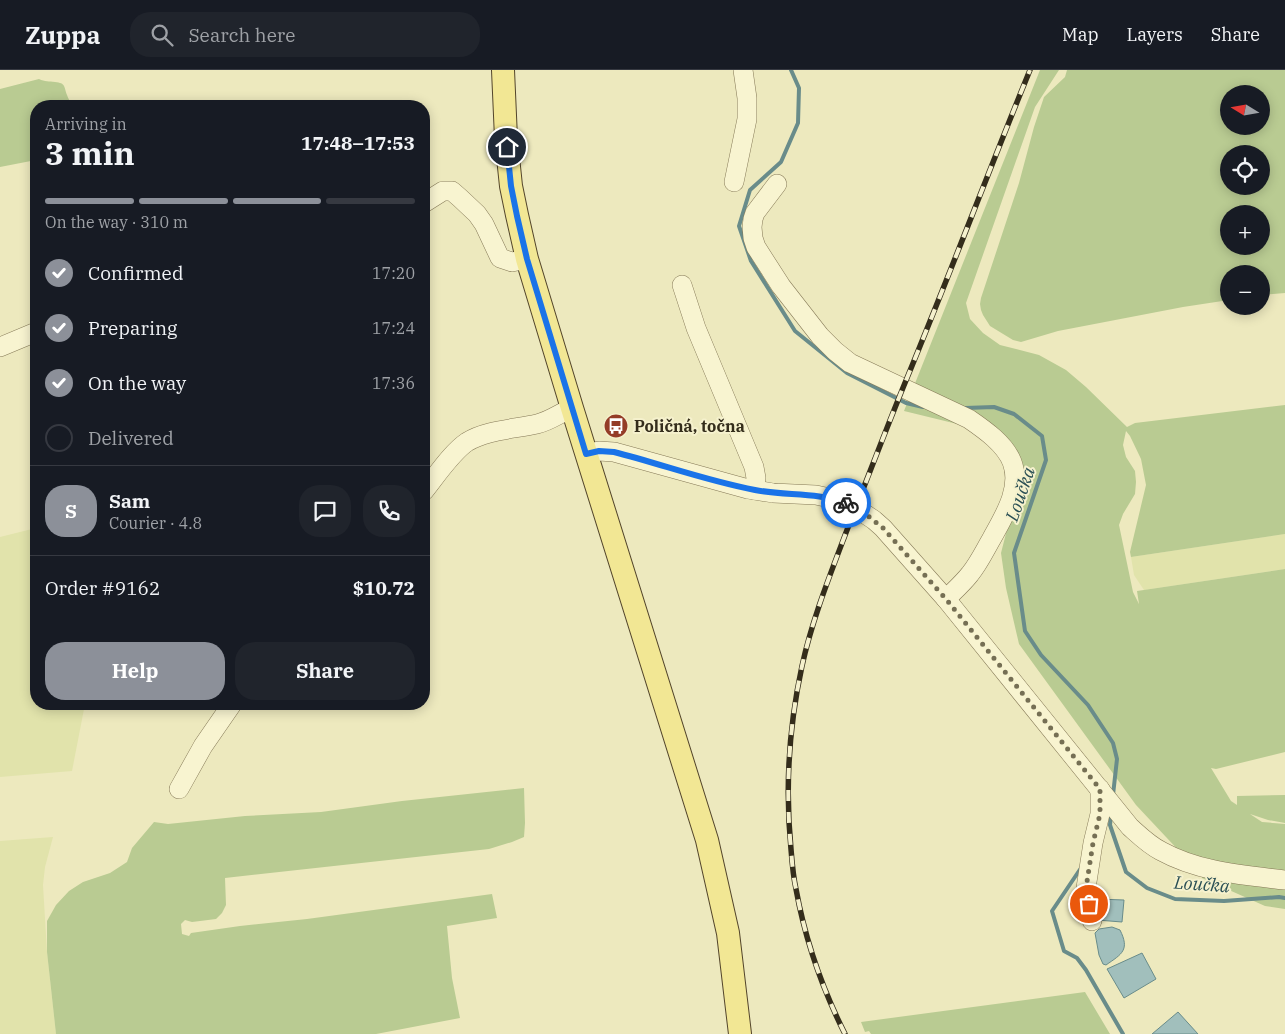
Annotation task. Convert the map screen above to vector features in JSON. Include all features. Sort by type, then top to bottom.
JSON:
[{"type":"main road","points":[[503,70],[505,130],[511,186],[527,259],[707,840],[728,933],[740,1034]]},
{"type":"street","points":[[734,182],[747,119],[747,98],[743,70]]},
{"type":"street","points":[[777,184],[755,213],[752,227],[753,238],[776,278],[820,336],[834,351],[850,363],[969,419],[983,428],[1001,445],[1013,463],[1015,482],[1010,505],[978,563],[960,586],[946,599]]},
{"type":"street","points":[[430,199],[443,191],[452,191],[478,214],[500,258],[512,262],[527,259]]},
{"type":"street","points":[[682,285],[696,328],[752,462],[756,478],[756,490]]},
{"type":"street","points":[[0,347],[30,335]]},
{"type":"street","points":[[430,484],[467,442],[477,437],[539,424],[572,408]]},
{"type":"street","points":[[586,454],[599,451],[614,452],[756,490],[824,497],[842,502],[862,511],[883,528],[946,599],[1130,827],[1144,840],[1160,851],[1185,862],[1206,868],[1235,874],[1285,880]]},
{"type":"street","points":[[179,788],[228,710]]},
{"type":"street","points":[[1092,921],[1086,888],[1103,793]]},
{"type":"green space","points":[[1040,70],[1059,70],[1035,107],[966,303],[970,319],[983,333],[1000,345],[1039,355],[1066,370],[1127,427],[1135,423],[1285,405],[1285,534],[1131,557],[1130,552],[1146,485],[1141,459],[1126,431],[1123,445],[1126,457],[1135,471],[1136,482],[1135,494],[1119,525],[1133,592],[1139,604],[1137,591],[1285,569],[1285,752],[1216,769],[1211,768],[1231,801],[1237,805],[1237,796],[1285,795],[1285,823],[1250,814],[1262,822],[1285,824],[1285,909],[1265,906],[1202,878],[1203,863],[1181,853],[1136,805],[1019,644],[1006,588],[1001,553],[1018,479],[990,432],[904,411]]},
{"type":"green space","points":[[1067,70],[1285,70],[1285,293],[1270,294],[1270,265],[1220,265],[1220,301],[1058,331],[1021,342],[1013,340],[990,326],[981,310],[981,298],[1019,183],[1044,97],[1065,77]]},
{"type":"green space","points":[[39,79],[63,84],[65,88],[69,100],[30,100],[30,161],[0,167],[0,89]]},
{"type":"green space","points":[[30,530],[30,710],[84,710],[72,771],[0,777],[0,537]]},
{"type":"green space","points":[[1285,534],[1285,569],[1144,590],[1134,575],[1131,557]]},
{"type":"green space","points":[[524,788],[524,837],[512,842],[489,849],[225,878],[226,905],[222,913],[216,919],[192,922],[185,920],[181,924],[182,934],[189,936],[191,933],[240,926],[492,894],[497,918],[447,926],[452,978],[460,1018],[376,1034],[56,1034],[47,952],[47,921],[56,905],[69,891],[83,882],[110,873],[127,862],[132,848],[154,822],[168,824],[245,816],[321,812]]},
{"type":"green space","points":[[53,837],[45,867],[43,885],[47,952],[56,1034],[0,1034],[0,841]]},
{"type":"green space","points":[[1085,992],[1110,1034],[871,1034],[869,1031],[865,1032],[861,1022]]},
{"type":"water","points":[[1097,899],[1124,900],[1122,922],[1097,920]]},
{"type":"water","points":[[1112,927],[1120,930],[1124,947],[1123,951],[1116,958],[1106,965],[1103,964],[1099,955],[1095,933],[1099,929]]},
{"type":"water","points":[[1142,953],[1156,979],[1124,998],[1107,969]]},
{"type":"water","points":[[1178,1012],[1198,1034],[1152,1034]]},
{"type":"waterway","name":"Loučka","points":[[791,70],[799,88],[798,123],[781,162],[750,190],[739,226],[751,261],[795,331],[847,373],[906,403],[923,407]]},
{"type":"waterway","name":"Loučka","points":[[965,408],[994,407],[1014,414],[1042,436],[1046,460],[1014,553],[1025,631],[1041,655],[1088,705],[1113,743],[1117,759],[1113,795]]},
{"type":"waterway","name":"Loučka","points":[[1111,814],[1110,825],[1126,872],[1147,888],[1175,899],[1224,901],[1285,898]]},
{"type":"waterway","points":[[1081,868],[1052,911],[1064,951],[1077,958],[1086,970],[1123,1034]]},
{"type":"railway","points":[[845,1034],[815,963],[804,926],[793,874],[788,780],[791,734],[802,666],[811,632],[834,564],[1030,70]]},
{"type":"way so far","points":[[846,503],[862,511],[883,528],[946,599],[1100,789],[1101,807],[1086,888],[1089,904]]},
{"type":"place","name":"Poličná, točna","points":[[616,426]]},
{"type":"route","points":[[507,147],[511,186],[527,259],[586,454],[599,451],[614,452],[748,489],[763,492],[816,495],[846,503]]}]
